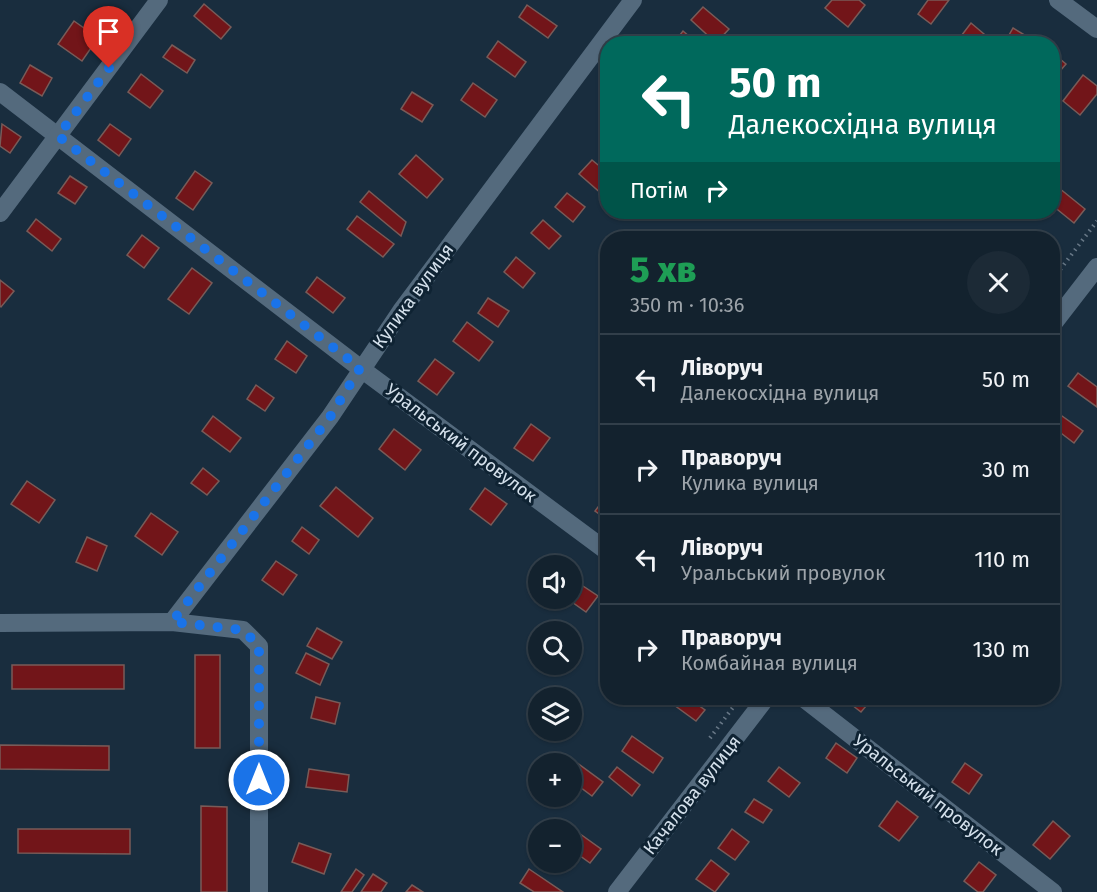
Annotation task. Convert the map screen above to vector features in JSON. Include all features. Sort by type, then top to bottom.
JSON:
[{"type":"street","points":[[0,213],[159,0]]},
{"type":"street","name":"Кулика вулиця","points":[[606,36],[633,0]]},
{"type":"street","points":[[1058,0],[1097,29]]},
{"type":"street","name":"Кулика вулиця","points":[[172,622],[330,417],[360,368],[600,44]]},
{"type":"street","name":"Уральський провулок","points":[[0,92],[360,368],[600,546]]},
{"type":"street","points":[[1060,315],[1097,267]]},
{"type":"street","points":[[0,622],[172,622],[243,630],[259,646],[259,892]]},
{"type":"street","name":"Качалова вулиця","points":[[617,892],[761,705]]},
{"type":"street","name":"Уральський провулок","points":[[812,705],[1053,892]]},
{"type":"path","points":[[1060,270],[1097,221]]},
{"type":"building","points":[[832,0],[859,0],[865,5],[848,27],[825,8]]},
{"type":"building","points":[[928,0],[949,0],[931,24],[918,14]]},
{"type":"building","points":[[204,4],[231,27],[221,39],[194,16]]},
{"type":"building","points":[[527,5],[557,26],[548,38],[519,17]]},
{"type":"building","points":[[703,7],[729,29],[722,36],[708,36],[691,20]]},
{"type":"building","points":[[74,21],[98,38],[82,61],[58,44]]},
{"type":"building","points":[[971,23],[986,36],[961,36]]},
{"type":"building","points":[[1013,28],[1026,36],[1008,36]]},
{"type":"building","points":[[683,31],[689,36],[679,36]]},
{"type":"building","points":[[498,41],[526,62],[515,77],[487,57]]},
{"type":"building","points":[[172,45],[195,60],[187,73],[163,57]]},
{"type":"building","points":[[1060,59],[1066,64],[1060,71]]},
{"type":"building","points":[[30,65],[52,78],[42,96],[20,83]]},
{"type":"building","points":[[141,74],[163,91],[150,108],[128,92]]},
{"type":"building","points":[[1083,75],[1097,86],[1097,94],[1080,115],[1063,101]]},
{"type":"building","points":[[473,83],[497,100],[485,117],[461,100]]},
{"type":"building","points":[[412,92],[433,105],[422,122],[401,109]]},
{"type":"building","points":[[2,124],[21,137],[10,153],[0,146]]},
{"type":"building","points":[[110,124],[131,139],[119,156],[98,140]]},
{"type":"building","points":[[416,155],[443,179],[427,198],[399,174]]},
{"type":"building","points":[[592,160],[600,166],[600,192],[579,174]]},
{"type":"building","points":[[195,171],[212,183],[193,210],[176,198]]},
{"type":"building","points":[[70,176],[87,187],[75,204],[58,193]]},
{"type":"building","points":[[1060,189],[1085,209],[1074,223],[1060,212]]},
{"type":"building","points":[[369,191],[406,222],[401,236],[360,202]]},
{"type":"building","points":[[567,193],[585,207],[573,222],[555,207]]},
{"type":"building","points":[[357,216],[394,244],[383,257],[347,229]]},
{"type":"building","points":[[36,219],[61,239],[52,251],[27,231]]},
{"type":"building","points":[[543,220],[561,236],[549,249],[531,233]]},
{"type":"building","points":[[142,235],[159,248],[144,268],[127,255]]},
{"type":"building","points":[[516,257],[535,273],[523,288],[504,272]]},
{"type":"building","points":[[192,268],[212,283],[189,314],[168,299]]},
{"type":"building","points":[[317,277],[345,298],[333,313],[306,292]]},
{"type":"building","points":[[0,280],[14,291],[1,307],[0,306]]},
{"type":"building","points":[[488,298],[509,311],[498,327],[478,313]]},
{"type":"building","points":[[467,322],[493,342],[479,361],[453,341]]},
{"type":"building","points":[[287,341],[307,356],[296,373],[275,359]]},
{"type":"building","points":[[435,359],[454,373],[437,395],[418,381]]},
{"type":"building","points":[[1078,373],[1097,387],[1097,407],[1068,386]]},
{"type":"building","points":[[256,385],[274,398],[265,411],[247,399]]},
{"type":"building","points":[[1060,415],[1083,431],[1074,443],[1060,432]]},
{"type":"building","points":[[213,416],[241,438],[230,452],[202,431]]},
{"type":"building","points":[[531,424],[550,438],[533,461],[514,448]]},
{"type":"building","points":[[394,429],[421,450],[405,470],[379,449]]},
{"type":"building","points":[[203,468],[219,481],[207,495],[191,483]]},
{"type":"building","points":[[27,481],[55,500],[39,523],[11,504]]},
{"type":"building","points":[[336,487],[373,518],[358,537],[320,506]]},
{"type":"building","points":[[485,488],[507,504],[491,525],[470,509]]},
{"type":"building","points":[[600,504],[600,514],[595,511]]},
{"type":"building","points":[[151,513],[178,532],[162,555],[135,536]]},
{"type":"building","points":[[302,527],[319,540],[309,554],[292,541]]},
{"type":"building","points":[[87,537],[107,546],[97,571],[76,562]]},
{"type":"building","points":[[276,561],[297,575],[283,595],[262,580]]},
{"type":"building","points":[[582,587],[598,596],[586,612],[582,609]]},
{"type":"building","points":[[317,628],[342,642],[332,659],[307,646]]},
{"type":"building","points":[[306,653],[329,664],[320,685],[296,673]]},
{"type":"building","points":[[195,655],[220,655],[220,748],[195,748]]},
{"type":"building","points":[[12,665],[124,665],[124,689],[12,689]]},
{"type":"building","points":[[316,697],[340,703],[335,724],[311,718]]},
{"type":"building","points":[[674,705],[698,705],[705,710],[696,721]]},
{"type":"building","points":[[852,705],[867,705],[861,712]]},
{"type":"building","points":[[632,736],[663,758],[653,773],[622,751]]},
{"type":"building","points":[[836,743],[857,758],[847,773],[826,758]]},
{"type":"building","points":[[0,745],[109,746],[109,770],[0,769]]},
{"type":"building","points":[[965,763],[982,775],[969,794],[952,782]]},
{"type":"building","points":[[582,767],[603,782],[592,796],[582,788]]},
{"type":"building","points":[[617,767],[640,785],[632,796],[609,777]]},
{"type":"building","points":[[779,767],[800,783],[789,797],[768,781]]},
{"type":"building","points":[[309,769],[349,775],[347,792],[306,787]]},
{"type":"building","points":[[754,799],[772,810],[763,823],[745,812]]},
{"type":"building","points":[[897,801],[918,817],[899,841],[879,826]]},
{"type":"building","points":[[201,806],[227,807],[227,892],[201,892]]},
{"type":"building","points":[[1053,821],[1070,836],[1050,859],[1033,845]]},
{"type":"building","points":[[18,829],[130,829],[130,854],[18,853]]},
{"type":"building","points":[[732,829],[749,842],[735,860],[718,848]]},
{"type":"building","points":[[582,835],[601,849],[590,863],[582,857]]},
{"type":"building","points":[[299,843],[331,854],[324,874],[292,862]]},
{"type":"building","points":[[711,860],[729,874],[715,892],[696,879]]},
{"type":"building","points":[[979,862],[996,875],[983,892],[978,892],[964,881]]},
{"type":"building","points":[[356,869],[364,875],[352,892],[341,892]]},
{"type":"building","points":[[528,871],[528,873],[535,873],[563,892],[534,892],[520,883]]},
{"type":"building","points":[[373,874],[387,883],[381,892],[361,892]]},
{"type":"building","points":[[412,885],[423,892],[406,892]]},
{"type":"route","points":[[109,68],[58,136],[360,368],[330,417],[172,622],[243,630],[259,646],[259,780]]}]
